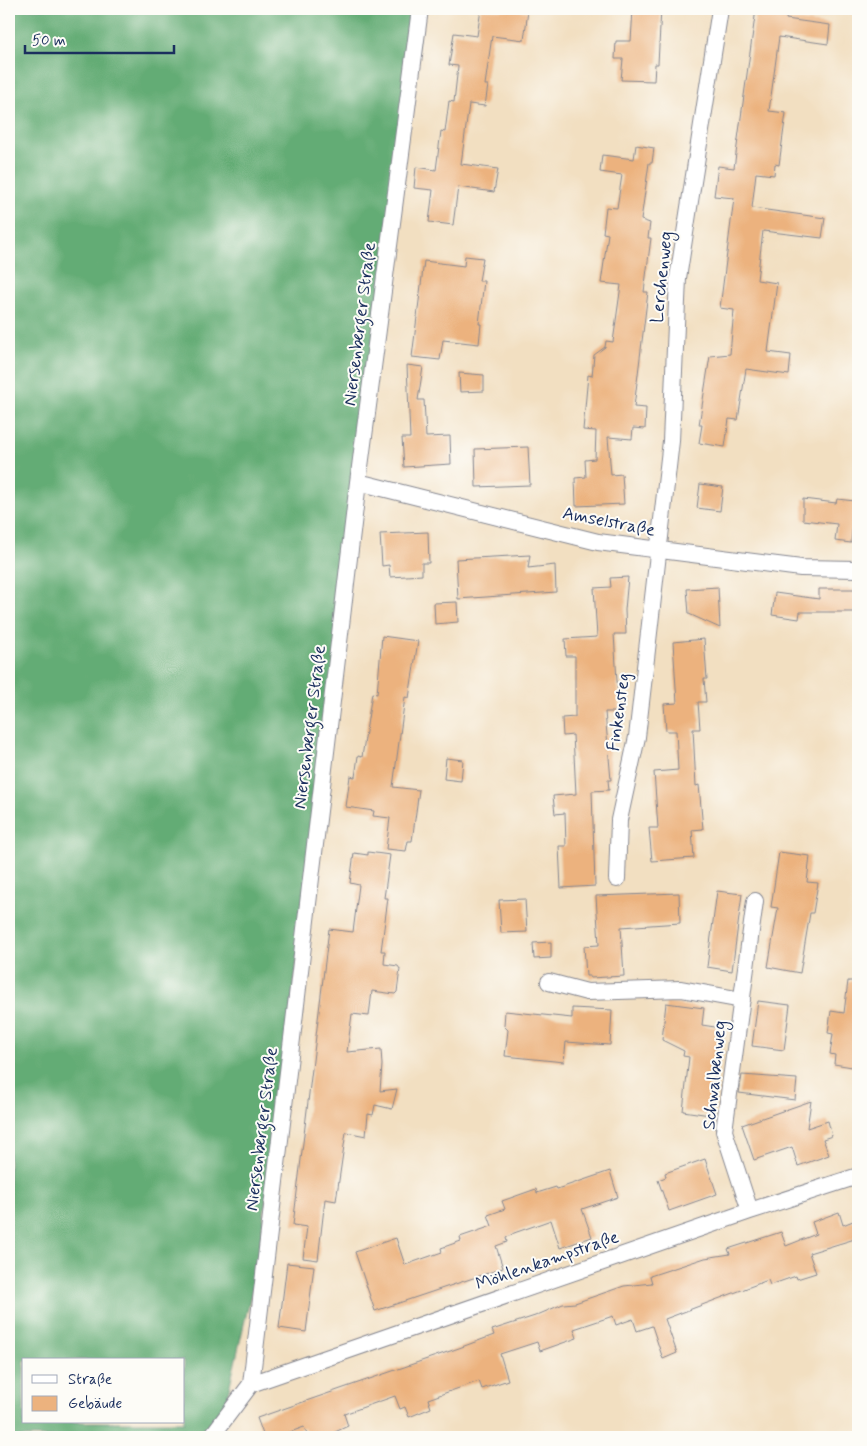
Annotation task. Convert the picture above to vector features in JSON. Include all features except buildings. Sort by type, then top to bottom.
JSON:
[{"type":"street","name":"Niersenberger Straße","points":[[211,1437],[250,1384],[358,482],[420,9]]},
{"type":"street","name":"Lerchenweg","points":[[658,550],[671,441],[678,278],[720,9]]},
{"type":"street","name":"Amselstraße","points":[[358,482],[598,542],[801,568],[858,569]]},
{"type":"street","name":"Finkensteg","points":[[617,879],[618,820],[637,737],[658,550]]},
{"type":"street","name":"Schwalbenweg","points":[[750,1211],[724,1131],[755,901]]},
{"type":"street","name":"Schwalbenweg","points":[[548,982],[587,992],[681,989],[742,1000]]},
{"type":"street","name":"Möhlenkampstraße","points":[[250,1384],[750,1211],[858,1176]]},
{"type":"green space","points":[[9,9],[422,9],[257,1268],[220,1428],[215,1437],[9,1437]]}]
